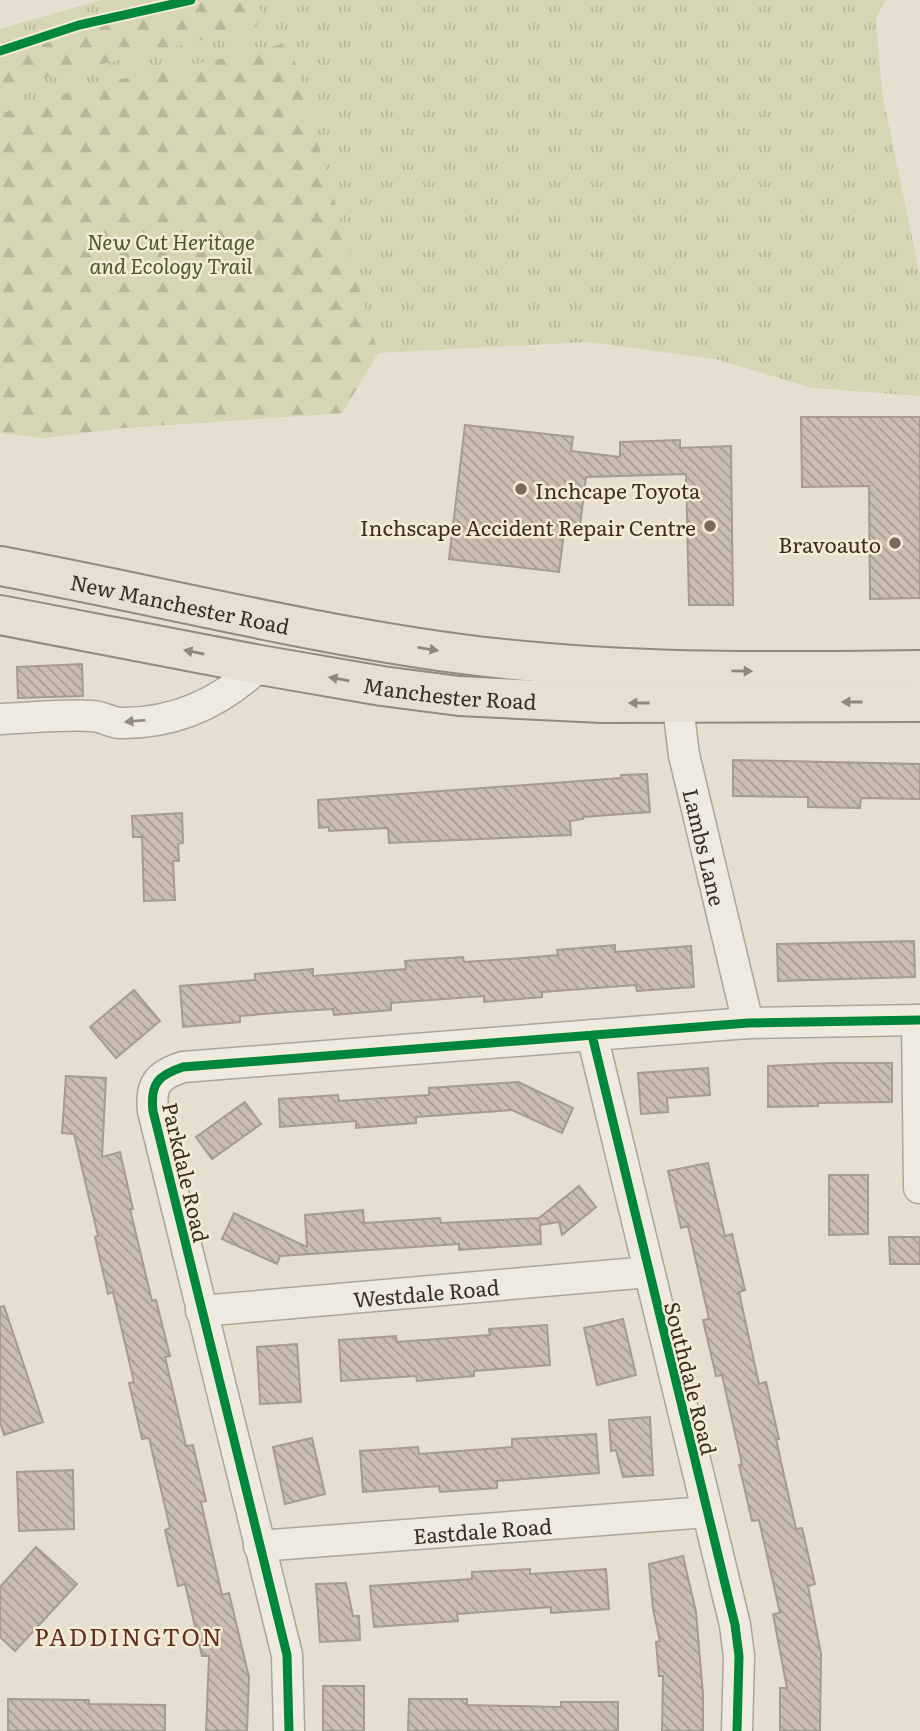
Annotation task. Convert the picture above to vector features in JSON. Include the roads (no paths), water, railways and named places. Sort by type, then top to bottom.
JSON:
[{"type":"main road","name":"New Manchester Road","points":[[0,566],[117,587],[360,639]]},
{"type":"main road","points":[[0,615],[260,665]]},
{"type":"main road","name":"Manchester Road","points":[[360,639],[456,653],[587,666],[676,686],[920,702]]},
{"type":"main road","name":"Manchester Road","points":[[260,665],[459,696],[551,702],[676,686],[920,670]]},
{"type":"street","points":[[0,719],[95,716],[116,723],[181,715],[226,695],[260,665]]},
{"type":"street","name":"Lambs Lane","points":[[676,686],[684,755],[748,1023]]},
{"type":"street","points":[[918,1020],[919,1188]]},
{"type":"street","name":"Parkdale Road","points":[[289,1731],[287,1655],[153,1111],[151,1097],[155,1083],[167,1072],[183,1067],[748,1023],[918,1020]]},
{"type":"street","name":"Southdale Road","points":[[592,1035],[738,1640],[737,1731]]},
{"type":"street","name":"Westdale Road","points":[[201,1311],[649,1272]]},
{"type":"street","name":"Eastdale Road","points":[[259,1546],[707,1512]]},
{"type":"place","name":"Inchcape Toyota","points":[[521,489]]},
{"type":"place","name":"Inchscape Accident Repair Centre","points":[[710,526]]},
{"type":"place","name":"Bravoauto","points":[[895,543]]},
{"type":"district","name":"PADDINGTON","points":[[129,1635]]},
{"type":"park label","name":"New Cut Heritage and Ecology Trail","points":[[171,252]]}]
